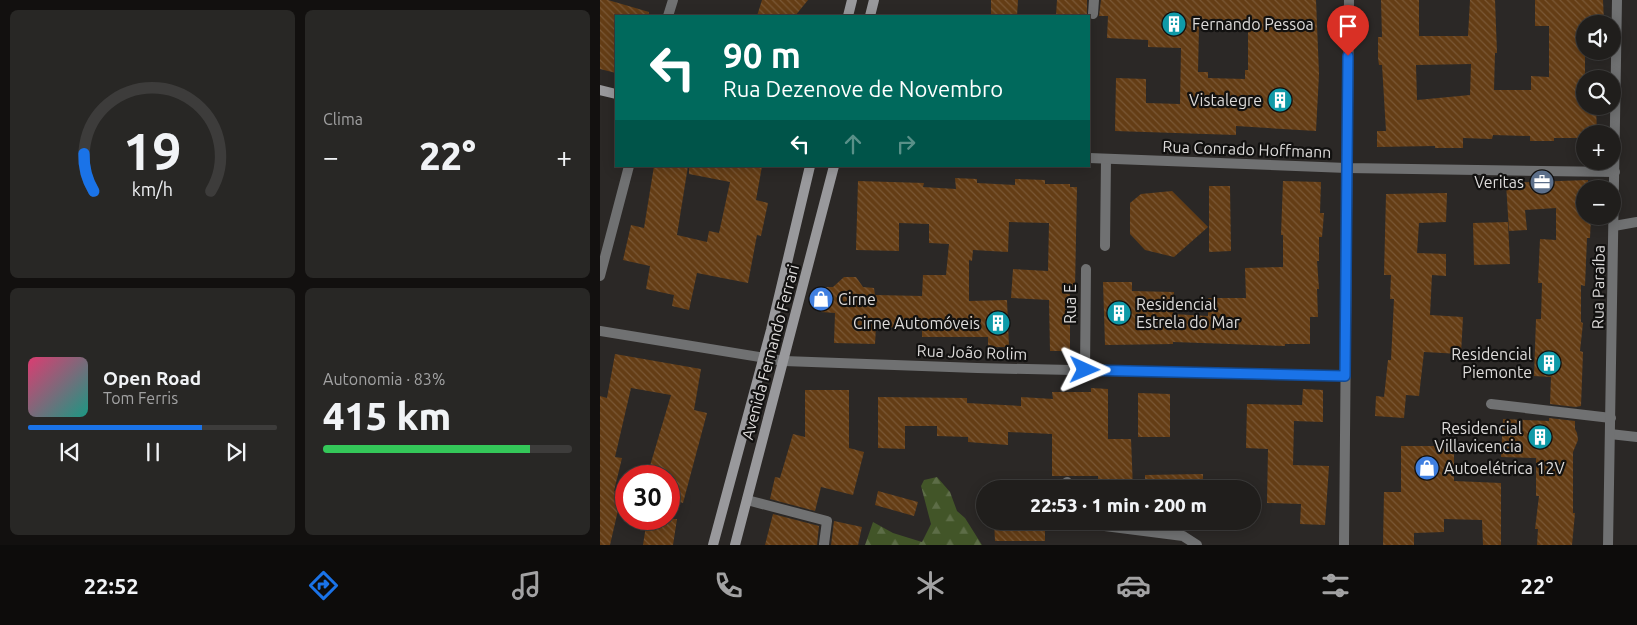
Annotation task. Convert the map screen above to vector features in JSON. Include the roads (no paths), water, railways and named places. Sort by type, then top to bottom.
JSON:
[{"type":"main road","points":[[848,15],[852,0]]},
{"type":"main road","points":[[870,15],[874,0]]},
{"type":"main road","points":[[600,90],[615,94]]},
{"type":"main road","name":"Avenida Fernando Ferrari","points":[[713,545],[763,359],[810,167]]},
{"type":"main road","name":"Avenida Fernando Ferrari","points":[[735,545],[834,167]]},
{"type":"street","points":[[668,15],[673,0]]},
{"type":"street","points":[[1094,0],[1094,14]]},
{"type":"street","points":[[1344,545],[1349,0]]},
{"type":"street","name":"Rua Paraíba","points":[[1608,545],[1617,0]]},
{"type":"street","name":"Rua Conrado Hoffmann","points":[[1090,158],[1347,168],[1614,172]]},
{"type":"street","points":[[1106,159],[1106,246]]},
{"type":"street","points":[[600,276],[629,167]]},
{"type":"street","points":[[1614,226],[1637,222]]},
{"type":"street","name":"Rua E","points":[[1085,370],[1086,269]]},
{"type":"street","name":"Rua João Rolim","points":[[600,331],[784,361],[1345,376]]},
{"type":"street","points":[[1491,404],[1611,418]]},
{"type":"street","points":[[1610,434],[1637,437]]},
{"type":"street","points":[[747,500],[827,521],[824,544]]},
{"type":"street","points":[[1136,530],[1183,536],[1197,545]]},
{"type":"place","name":"Fernando Pessoa","points":[[1174,24]]},
{"type":"place","name":"Vistalegre","points":[[1280,100]]},
{"type":"place","name":"Veritas","points":[[1542,182]]},
{"type":"place","name":"Cirne","points":[[821,299]]},
{"type":"place","name":"Residencial Estrela do Mar","points":[[1119,313]]},
{"type":"place","name":"Cirne Automóveis","points":[[998,323]]},
{"type":"place","name":"Residencial Piemonte","points":[[1549,363]]},
{"type":"place","name":"Residencial Villavicencia","points":[[1540,437]]},
{"type":"place","name":"Autoelétrica 12V","points":[[1427,468]]}]
